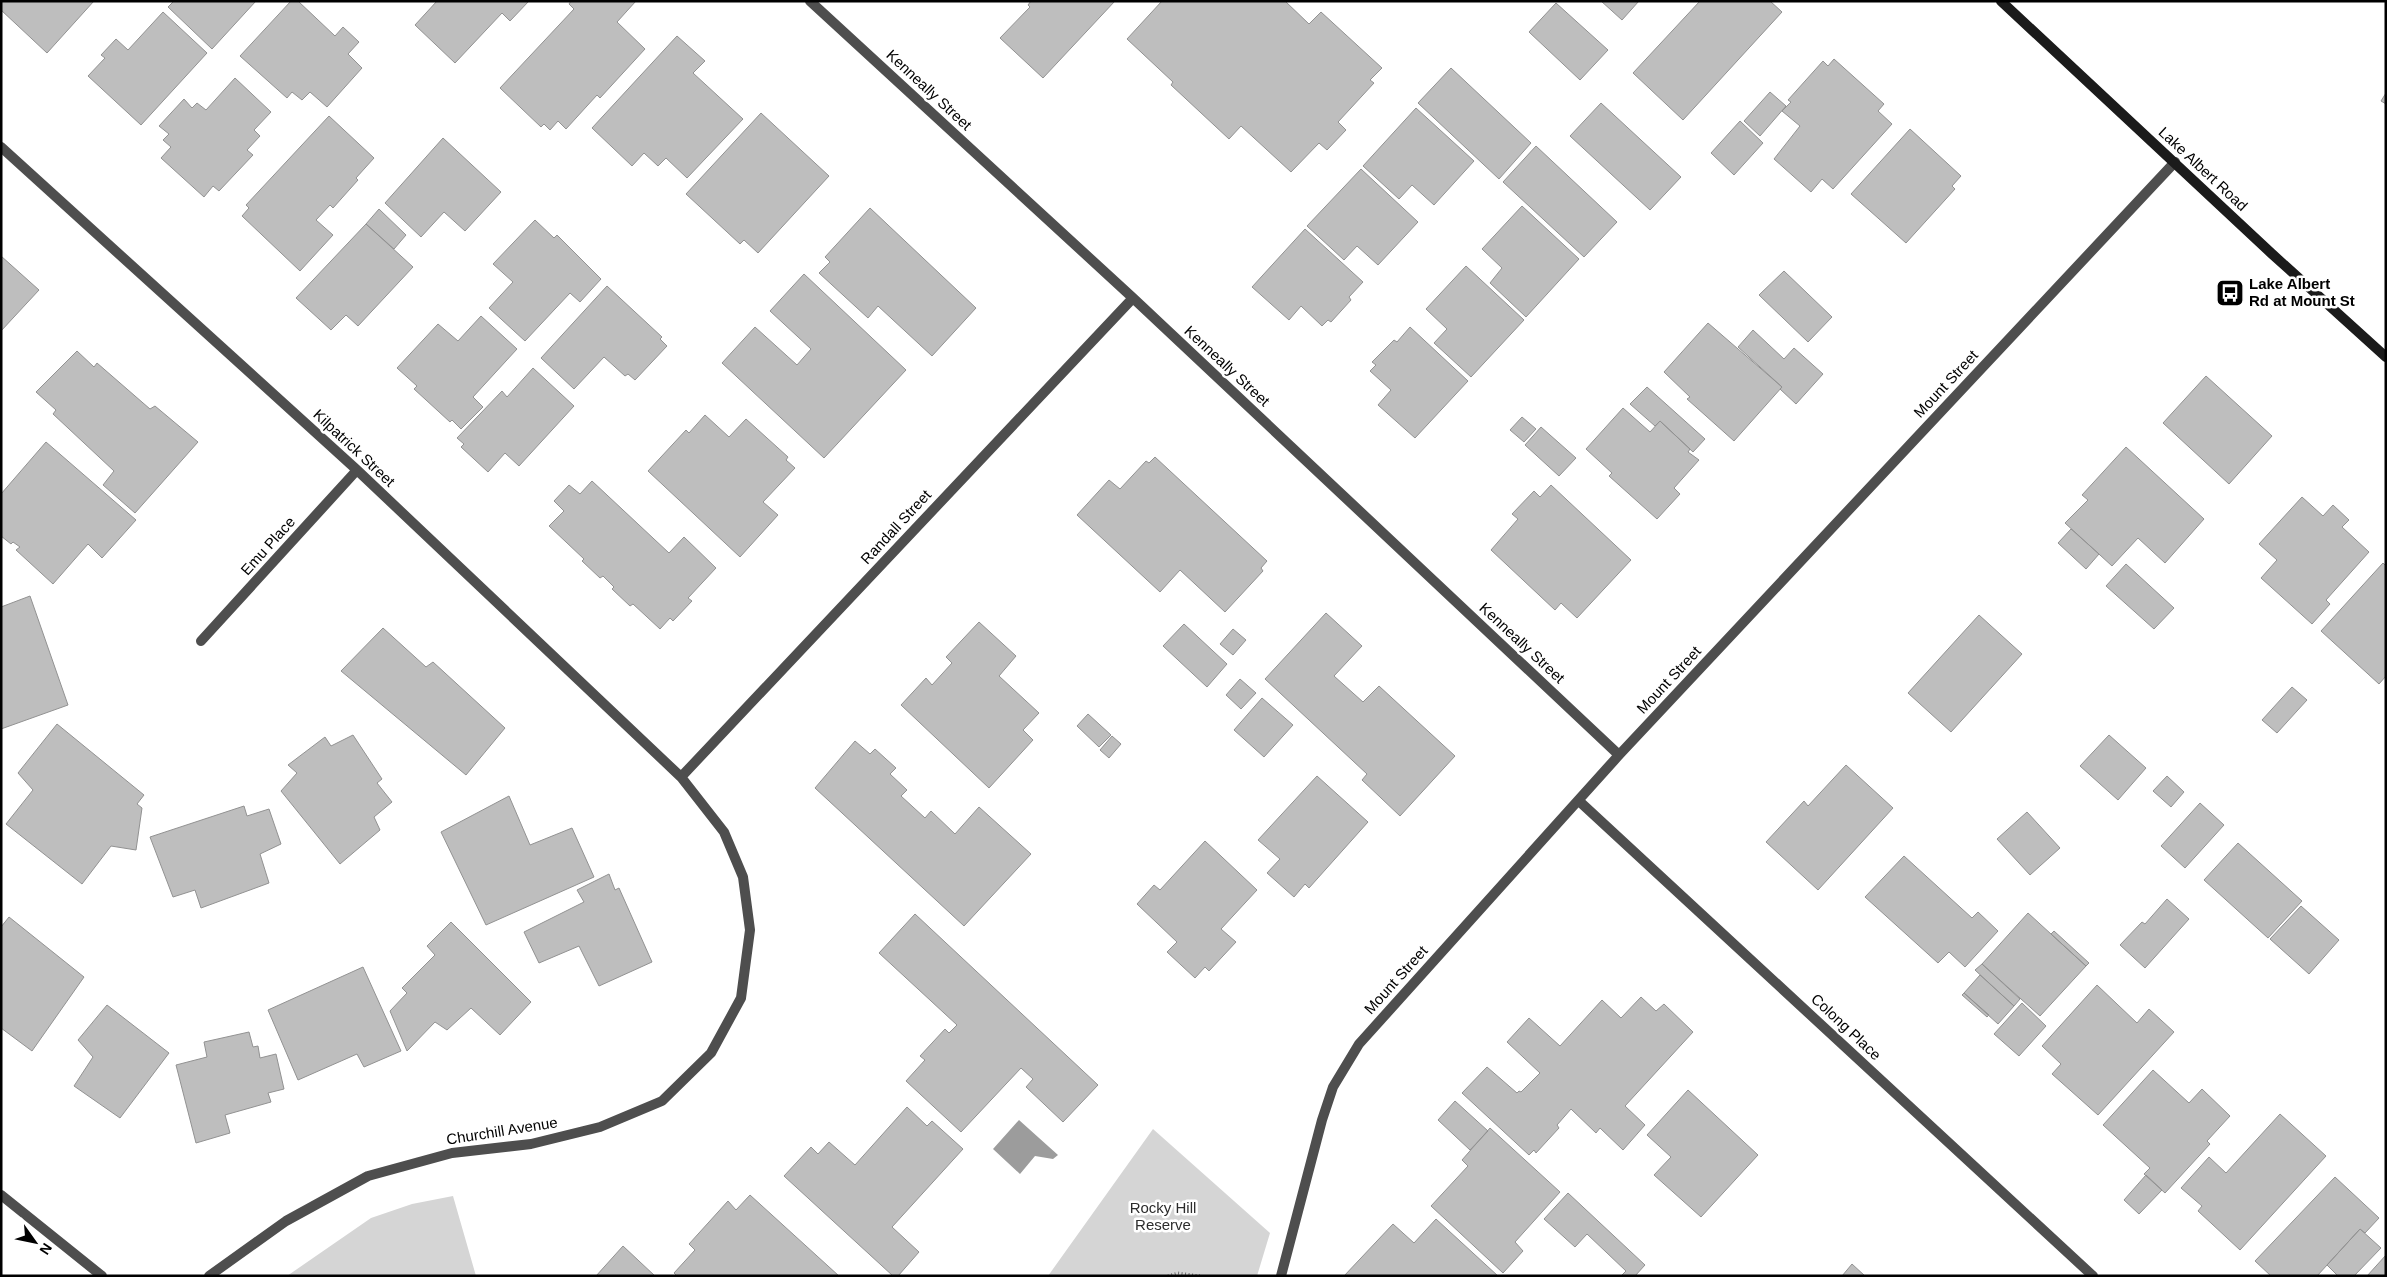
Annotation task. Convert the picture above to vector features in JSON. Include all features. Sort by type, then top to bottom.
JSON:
[{"type":"main road","name":"Lake Albert Road","points":[[2001,1],[2271,254],[2386,357]]},
{"type":"street","name":"Kenneally Street","points":[[810,1],[1133,298],[1619,755]]},
{"type":"street","name":"Kilpatrick Street","points":[[1,147],[357,470],[681,777]]},
{"type":"street","name":"Mount Street","points":[[1280,1276],[1322,1120],[1333,1087],[1359,1044],[1619,755],[2174,162]]},
{"type":"street","name":"Randall Street","points":[[681,777],[1133,298]]},
{"type":"street","name":"Emu Place","points":[[201,641],[357,470]]},
{"type":"street","name":"Churchill Avenue","points":[[209,1276],[286,1221],[368,1176],[452,1153],[531,1144],[600,1127],[662,1101],[711,1053],[741,998],[750,930],[744,877],[724,832],[681,777]]},
{"type":"street","name":"Colong Place","points":[[1579,801],[2093,1276]]},
{"type":"street","points":[[1,1195],[102,1276]]},
{"type":"path","points":[[1168,1276],[1178,1273],[1200,1276]]},
{"type":"green space","name":"Rocky Hill Reserve","points":[[1153,1129],[1270,1233],[1257,1276],[1048,1276]]},
{"type":"green space","points":[[453,1196],[476,1276],[287,1276],[371,1218],[412,1204]]},
{"type":"shaded area","points":[[1019,1120],[1058,1155],[1053,1159],[1035,1156],[1020,1174],[993,1149]]},
{"type":"building","points":[[1,1],[94,1],[47,53],[1,10]]},
{"type":"building","points":[[174,1],[256,1],[212,49],[168,7]]},
{"type":"building","points":[[291,1],[298,1],[335,36],[343,27],[359,42],[348,54],[362,68],[327,107],[310,92],[302,100],[292,92],[287,98],[240,56]]},
{"type":"building","points":[[437,1],[529,1],[510,21],[502,13],[455,63],[415,25]]},
{"type":"building","points":[[571,1],[636,1],[617,22],[645,49],[600,98],[597,95],[566,129],[558,121],[550,130],[544,124],[541,127],[500,88],[574,9],[569,4]]},
{"type":"building","points":[[1031,1],[1115,1],[1043,78],[1000,38],[1030,7],[1028,5]]},
{"type":"building","points":[[1162,1],[1285,1],[1309,24],[1321,12],[1382,68],[1370,80],[1374,83],[1338,122],[1346,130],[1327,150],[1319,143],[1291,172],[1241,126],[1229,139],[1171,85],[1173,82],[1127,39]]},
{"type":"building","points":[[1601,1],[1639,1],[1622,20]]},
{"type":"building","points":[[1700,1],[1770,1],[1782,12],[1683,120],[1633,73]]},
{"type":"building","points":[[1556,3],[1608,50],[1580,80],[1529,32]]},
{"type":"building","points":[[163,12],[207,53],[141,125],[88,76],[105,58],[101,55],[116,39],[128,50]]},
{"type":"building","points":[[677,36],[705,61],[693,73],[743,119],[687,178],[666,158],[658,166],[644,153],[632,166],[592,128]]},
{"type":"building","points":[[1834,59],[1884,104],[1878,111],[1892,124],[1833,189],[1822,179],[1811,192],[1774,159],[1800,126],[1782,111],[1791,102],[1788,100],[1823,61],[1828,66]]},
{"type":"building","points":[[1451,68],[1531,143],[1499,179],[1418,103]]},
{"type":"building","points":[[235,78],[271,112],[254,130],[260,136],[247,150],[253,155],[219,191],[213,186],[204,197],[161,158],[171,147],[163,140],[169,134],[159,126],[184,99],[192,108],[197,103],[206,110]]},
{"type":"building","points":[[1770,92],[1786,106],[1760,136],[1744,121]]},
{"type":"building","points":[[2386,93],[2386,104],[2381,101]]},
{"type":"building","points":[[1601,103],[1681,177],[1650,210],[1570,136]]},
{"type":"building","points":[[1416,108],[1474,161],[1434,205],[1412,185],[1399,199],[1363,166]]},
{"type":"building","points":[[761,113],[829,176],[758,253],[744,240],[740,244],[686,194]]},
{"type":"building","points":[[329,116],[374,158],[356,178],[358,180],[333,208],[330,205],[316,220],[333,235],[300,271],[242,216],[249,208],[246,205]]},
{"type":"building","points":[[1740,121],[1763,143],[1734,175],[1711,153]]},
{"type":"building","points":[[1910,129],[1961,176],[1952,186],[1955,189],[1906,243],[1851,194]]},
{"type":"building","points":[[443,138],[501,192],[465,231],[444,212],[421,237],[385,203]]},
{"type":"building","points":[[1536,146],[1617,222],[1584,257],[1503,182]]},
{"type":"building","points":[[1361,169],[1418,222],[1378,265],[1357,246],[1344,260],[1307,226]]},
{"type":"building","points":[[1522,206],[1579,259],[1526,317],[1490,283],[1502,268],[1482,249]]},
{"type":"building","points":[[870,208],[976,308],[932,356],[878,306],[868,318],[819,273],[830,262],[825,257]]},
{"type":"building","points":[[379,209],[406,235],[394,249],[366,224]]},
{"type":"building","points":[[535,220],[554,238],[557,235],[601,279],[580,302],[570,293],[525,341],[489,308],[513,282],[493,264]]},
{"type":"building","points":[[366,224],[413,267],[358,326],[346,315],[331,330],[296,298]]},
{"type":"building","points":[[1305,229],[1363,282],[1349,297],[1351,300],[1331,322],[1328,320],[1322,326],[1301,306],[1289,320],[1252,287]]},
{"type":"building","points":[[1,256],[39,290],[1,331]]},
{"type":"building","points":[[1466,266],[1524,320],[1471,377],[1434,343],[1447,329],[1426,309]]},
{"type":"building","points":[[1784,271],[1832,317],[1808,342],[1759,295]]},
{"type":"building","points":[[804,274],[906,370],[824,458],[722,363],[755,327],[797,365],[811,349],[770,311]]},
{"type":"building","points":[[607,286],[662,337],[660,339],[667,346],[635,380],[628,374],[625,376],[604,357],[574,389],[541,358]]},
{"type":"building","points":[[481,316],[517,349],[473,397],[483,407],[461,429],[452,420],[450,422],[414,389],[417,386],[397,368],[438,324],[458,341]]},
{"type":"building","points":[[1708,323],[1782,387],[1734,441],[1687,399],[1690,397],[1664,372]]},
{"type":"building","points":[[1410,327],[1468,381],[1415,438],[1378,405],[1391,390],[1370,371],[1376,365],[1372,362],[1394,340],[1397,342]]},
{"type":"building","points":[[1753,330],[1784,359],[1794,348],[1823,374],[1796,404],[1780,389],[1782,387],[1738,347]]},
{"type":"building","points":[[77,351],[94,367],[97,363],[150,409],[155,406],[198,442],[135,513],[103,485],[114,471],[53,414],[56,410],[36,392]]},
{"type":"building","points":[[533,368],[574,406],[519,466],[505,453],[488,472],[461,447],[464,444],[457,438],[502,391],[507,397]]},
{"type":"building","points":[[2206,376],[2272,436],[2229,484],[2163,423]]},
{"type":"building","points":[[1647,387],[1705,439],[1693,452],[1660,421],[1655,426],[1630,404]]},
{"type":"building","points":[[1623,408],[1650,432],[1660,421],[1690,449],[1688,452],[1699,460],[1674,488],[1680,494],[1657,519],[1609,476],[1612,473],[1586,449]]},
{"type":"building","points":[[705,415],[729,437],[746,419],[788,457],[786,460],[795,468],[763,502],[778,515],[740,557],[648,471],[686,430],[689,433]]},
{"type":"building","points":[[1522,417],[1536,429],[1524,442],[1510,430]]},
{"type":"building","points":[[1541,427],[1576,458],[1559,476],[1525,445]]},
{"type":"building","points":[[46,442],[136,520],[102,558],[88,544],[53,584],[16,550],[20,547],[13,542],[11,544],[1,536],[1,494]]},
{"type":"building","points":[[2126,447],[2204,519],[2165,563],[2138,538],[2112,566],[2065,523],[2088,500],[2082,495]]},
{"type":"building","points":[[1155,457],[1267,561],[1261,568],[1263,571],[1225,612],[1180,570],[1160,592],[1077,515],[1109,480],[1120,489],[1146,461],[1149,463]]},
{"type":"building","points":[[592,481],[669,553],[684,537],[716,568],[688,598],[692,601],[673,621],[670,618],[660,629],[633,604],[630,606],[612,589],[614,587],[603,576],[600,578],[582,561],[584,559],[549,526],[564,511],[554,501],[569,485],[580,494]]},
{"type":"building","points":[[1551,485],[1631,560],[1577,618],[1561,603],[1555,610],[1491,550],[1518,519],[1512,514],[1534,491],[1540,497]]},
{"type":"building","points":[[2302,497],[2323,516],[2333,505],[2349,520],[2342,527],[2369,552],[2326,600],[2330,604],[2312,624],[2261,578],[2277,560],[2259,544]]},
{"type":"building","points":[[2071,529],[2099,554],[2086,569],[2058,543]]},
{"type":"building","points":[[2383,563],[2386,566],[2386,676],[2379,684],[2321,631]]},
{"type":"building","points":[[2126,564],[2174,608],[2154,629],[2106,586]]},
{"type":"building","points":[[30,596],[68,705],[1,729],[1,607]]},
{"type":"building","points":[[1326,613],[1362,646],[1334,676],[1363,702],[1379,686],[1455,756],[1400,816],[1362,780],[1367,774],[1265,679]]},
{"type":"building","points":[[1979,615],[2022,654],[1951,732],[1908,693]]},
{"type":"building","points":[[979,622],[1016,656],[999,676],[1039,713],[1023,730],[1033,740],[989,788],[901,705],[926,678],[932,685],[952,663],[946,657]]},
{"type":"building","points":[[1184,624],[1227,664],[1207,687],[1163,646]]},
{"type":"building","points":[[383,628],[426,667],[433,662],[505,728],[466,775],[341,671]]},
{"type":"building","points":[[1233,629],[1246,640],[1233,655],[1220,644]]},
{"type":"building","points":[[1240,679],[1256,693],[1241,709],[1226,695]]},
{"type":"building","points":[[2292,687],[2307,700],[2277,733],[2262,720]]},
{"type":"building","points":[[1262,698],[1293,725],[1264,757],[1234,730]]},
{"type":"building","points":[[1088,714],[1111,735],[1099,747],[1077,726]]},
{"type":"building","points":[[57,724],[144,795],[137,804],[142,808],[136,850],[111,846],[82,884],[6,824],[33,790],[18,773]]},
{"type":"building","points":[[353,735],[382,779],[377,783],[392,802],[374,817],[380,830],[340,864],[281,791],[297,773],[288,765],[325,737],[331,746]]},
{"type":"building","points":[[2109,735],[2146,768],[2118,800],[2080,766]]},
{"type":"building","points":[[1112,736],[1121,744],[1109,758],[1100,750]]},
{"type":"building","points":[[855,741],[870,754],[875,749],[896,768],[890,774],[907,790],[901,796],[925,818],[931,811],[955,834],[979,807],[1031,854],[964,926],[815,788]]},
{"type":"building","points":[[1846,765],[1893,808],[1818,890],[1766,842],[1804,801],[1808,806]]},
{"type":"building","points":[[1317,776],[1368,822],[1309,888],[1305,884],[1294,897],[1267,873],[1280,859],[1258,840]]},
{"type":"building","points":[[2167,776],[2184,792],[2171,807],[2153,791]]},
{"type":"building","points":[[509,796],[530,845],[572,828],[594,877],[486,925],[441,832]]},
{"type":"building","points":[[2200,803],[2224,825],[2185,868],[2161,846]]},
{"type":"building","points":[[244,806],[247,816],[269,809],[281,844],[260,854],[269,883],[201,908],[195,890],[173,897],[150,837]]},
{"type":"building","points":[[2027,812],[2060,848],[2030,875],[1997,839]]},
{"type":"building","points":[[1205,841],[1257,890],[1221,929],[1236,942],[1209,971],[1205,967],[1195,978],[1167,952],[1177,942],[1137,904],[1154,885],[1160,890]]},
{"type":"building","points":[[2238,843],[2302,901],[2268,938],[2204,880]]},
{"type":"building","points":[[1904,856],[1972,918],[1978,912],[1998,931],[1965,967],[1949,952],[1938,963],[1865,897]]},
{"type":"building","points":[[609,874],[615,890],[619,888],[652,962],[599,986],[579,946],[539,963],[524,932],[584,902],[577,890]]},
{"type":"building","points":[[2167,899],[2189,919],[2145,968],[2120,945],[2142,922],[2145,924]]},
{"type":"building","points":[[2301,906],[2339,940],[2309,974],[2270,939]]},
{"type":"building","points":[[2028,913],[2086,966],[2040,1016],[1982,964]]},
{"type":"building","points":[[915,914],[1098,1085],[1063,1122],[1026,1087],[1033,1079],[1021,1068],[961,1132],[906,1081],[925,1060],[920,1056],[945,1029],[949,1033],[957,1025],[879,953]]},
{"type":"building","points":[[9,917],[84,977],[32,1051],[1,1028],[1,927]]},
{"type":"building","points":[[451,922],[531,1002],[500,1035],[471,1008],[447,1030],[435,1022],[407,1051],[390,1011],[407,993],[402,988],[435,955],[427,946]]},
{"type":"building","points":[[2054,931],[2089,963],[2086,966],[2051,934]]},
{"type":"building","points":[[1982,964],[2020,999],[2014,1006],[1975,970]]},
{"type":"building","points":[[363,967],[401,1051],[364,1067],[357,1054],[298,1080],[268,1010]]},
{"type":"building","points":[[1980,975],[2014,1006],[1998,1024],[1964,993]]},
{"type":"building","points":[[2097,985],[2137,1023],[2149,1009],[2174,1032],[2098,1115],[2052,1074],[2061,1064],[2042,1046]]},
{"type":"building","points":[[1964,993],[1989,1015],[1987,1017],[1962,995]]},
{"type":"building","points":[[1641,997],[1656,1011],[1664,1004],[1693,1032],[1625,1106],[1645,1125],[1623,1150],[1600,1128],[1596,1133],[1571,1109],[1557,1125],[1559,1128],[1536,1153],[1534,1150],[1529,1155],[1462,1093],[1487,1067],[1517,1093],[1521,1092],[1540,1073],[1507,1042],[1529,1018],[1560,1046],[1602,1000],[1621,1018]]},
{"type":"building","points":[[2022,1003],[2046,1026],[2019,1056],[1994,1034]]},
{"type":"building","points":[[107,1005],[169,1053],[120,1118],[74,1086],[93,1057],[78,1040]]},
{"type":"building","points":[[249,1032],[253,1047],[258,1046],[260,1058],[276,1054],[284,1089],[268,1093],[271,1102],[225,1115],[230,1133],[196,1143],[176,1065],[207,1057],[204,1042]]},
{"type":"building","points":[[2153,1070],[2189,1103],[2202,1089],[2230,1116],[2207,1141],[2210,1144],[2165,1193],[2144,1174],[2150,1168],[2103,1125]]},
{"type":"building","points":[[1688,1090],[1758,1155],[1701,1217],[1654,1175],[1671,1157],[1647,1135]]},
{"type":"building","points":[[1455,1101],[1488,1131],[1470,1150],[1438,1120]]},
{"type":"building","points":[[907,1107],[927,1126],[932,1121],[963,1149],[892,1227],[919,1252],[898,1276],[893,1276],[784,1176],[811,1147],[818,1154],[829,1142],[855,1165]]},
{"type":"building","points":[[2280,1114],[2326,1156],[2240,1250],[2198,1211],[2202,1206],[2181,1188],[2209,1157],[2226,1173]]},
{"type":"building","points":[[1490,1128],[1560,1192],[1515,1242],[1523,1251],[1503,1273],[1431,1206],[1468,1166],[1462,1160]]},
{"type":"building","points":[[2146,1175],[2162,1190],[2139,1214],[2124,1200]]},
{"type":"building","points":[[2335,1177],[2379,1218],[2365,1233],[2360,1229],[2317,1276],[2271,1276],[2255,1261]]},
{"type":"building","points":[[1568,1193],[1645,1265],[1635,1276],[1621,1276],[1626,1271],[1587,1234],[1575,1247],[1544,1219]]},
{"type":"building","points":[[750,1195],[839,1276],[677,1276],[674,1273],[695,1250],[689,1244],[728,1201],[736,1210]]},
{"type":"building","points":[[1436,1219],[1498,1276],[1344,1276],[1393,1224],[1414,1243]]},
{"type":"building","points":[[2360,1229],[2381,1248],[2354,1276],[2338,1276],[2327,1265]]},
{"type":"building","points":[[623,1246],[655,1276],[596,1276]]},
{"type":"building","points":[[2386,1255],[2386,1276],[2367,1276]]},
{"type":"building","points":[[1852,1264],[1865,1276],[1842,1276]]},
{"type":"place","name":"Lake Albert Rd at Mount St","points":[[2230,293]]}]
